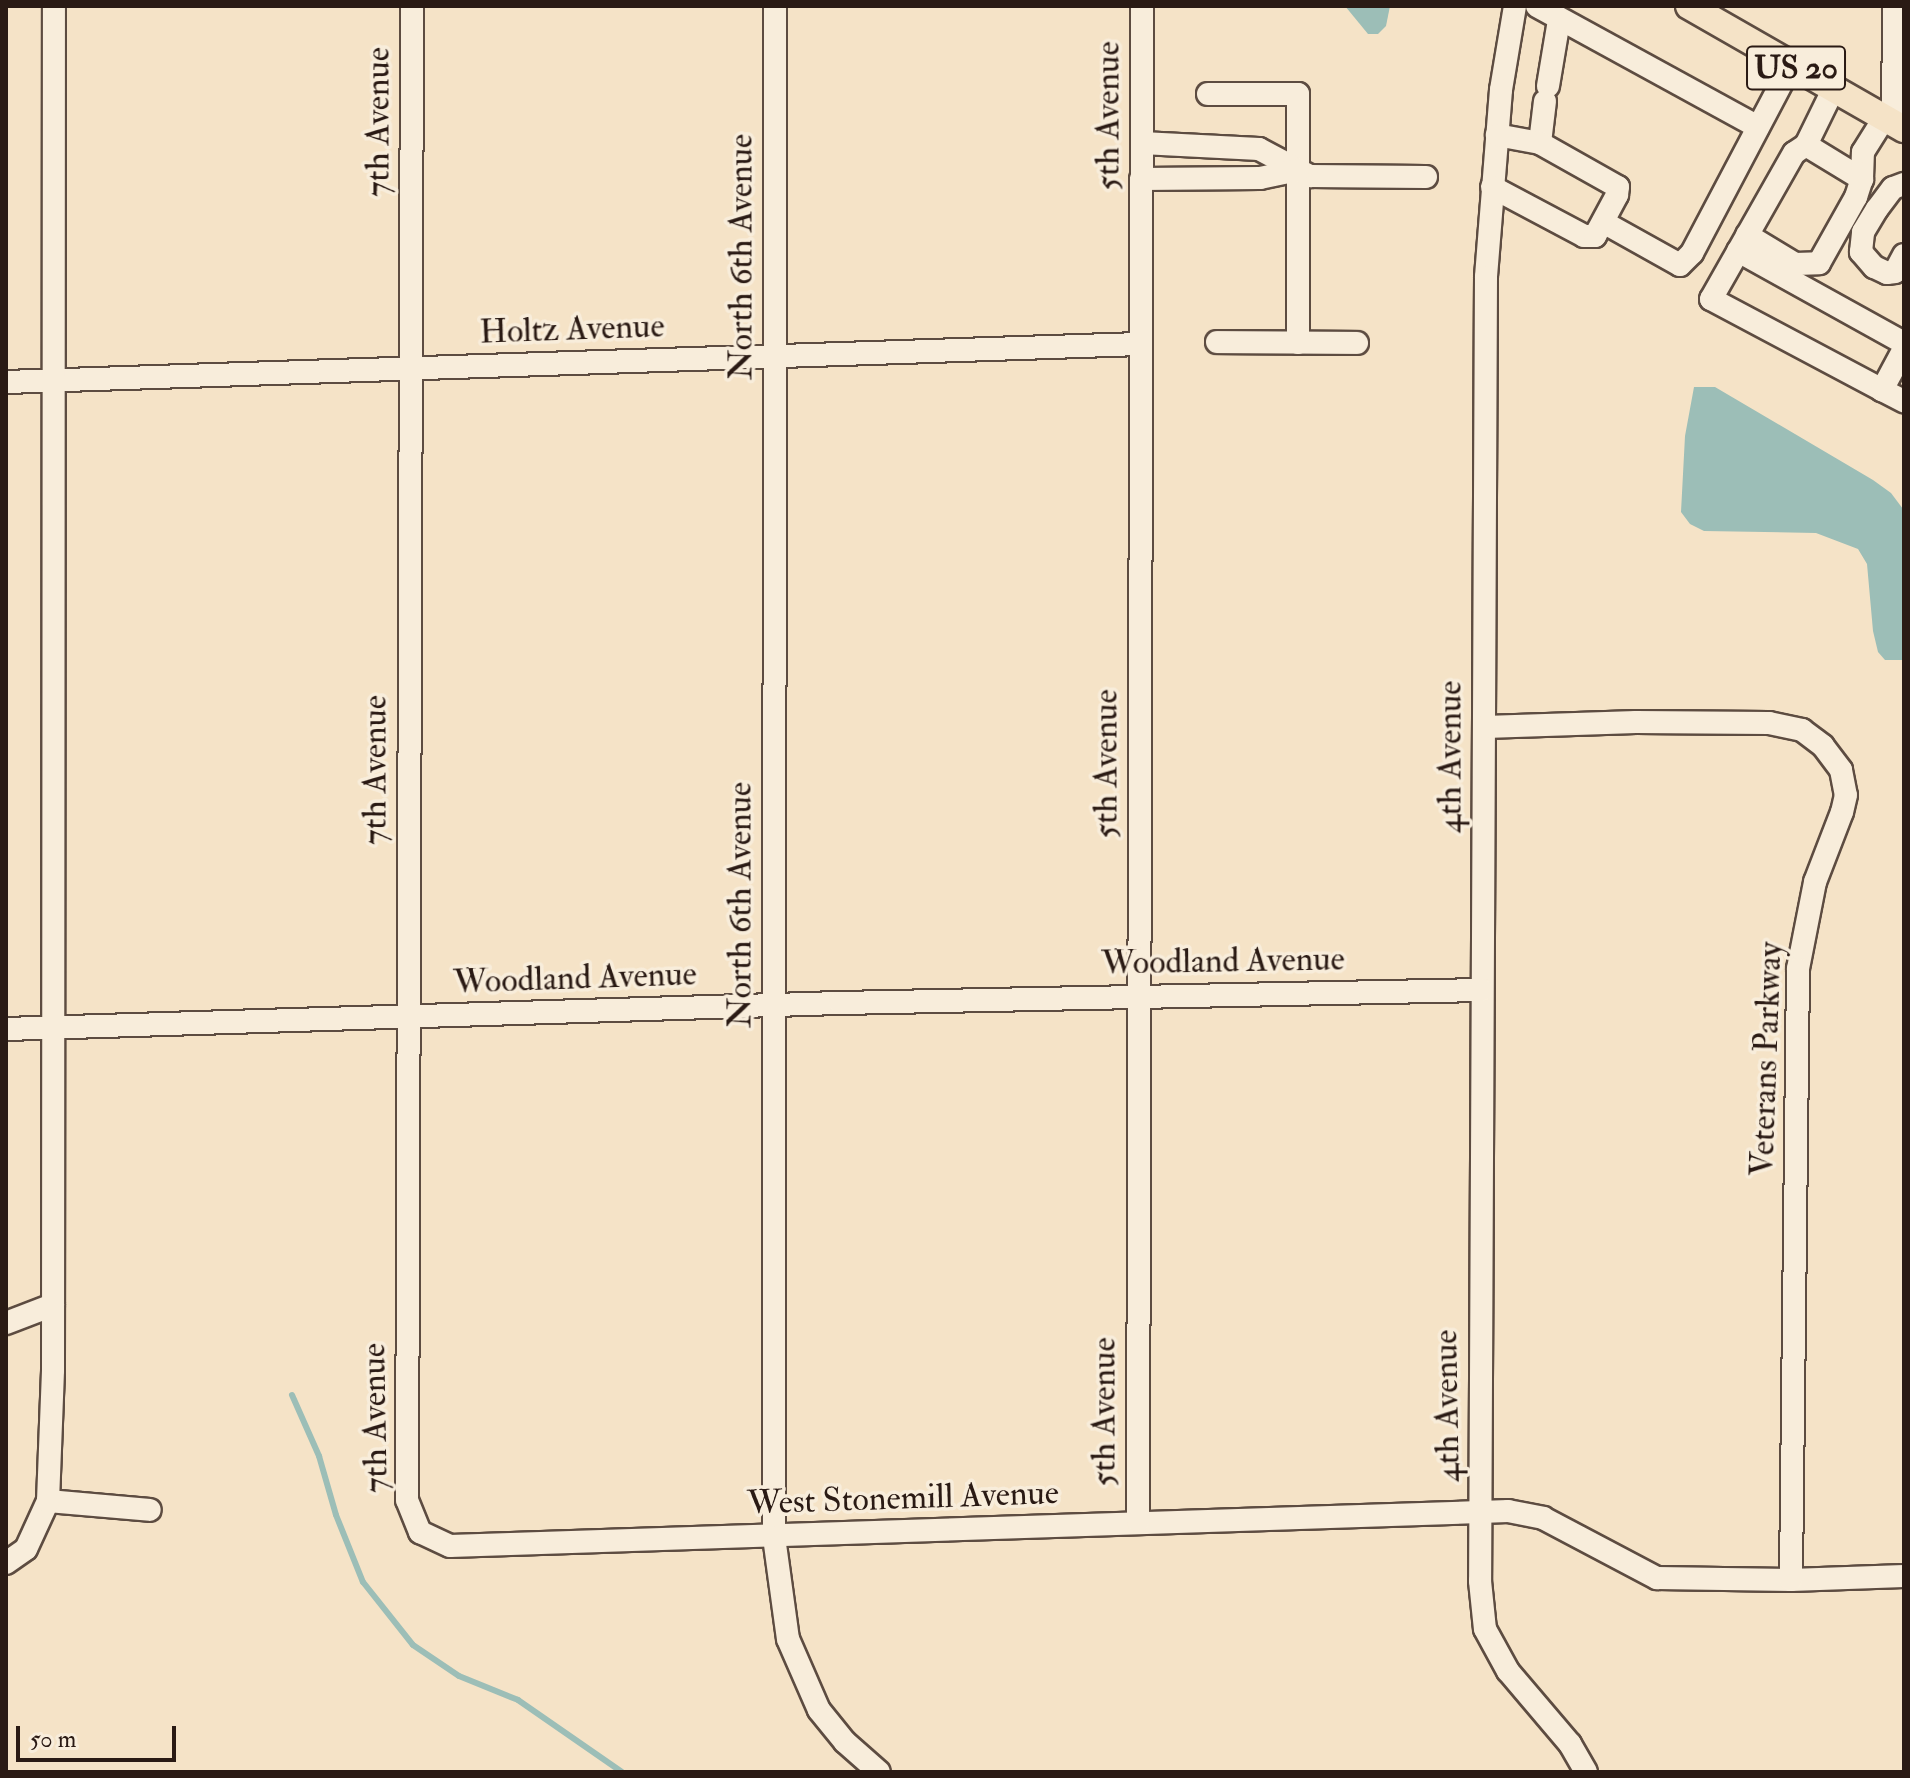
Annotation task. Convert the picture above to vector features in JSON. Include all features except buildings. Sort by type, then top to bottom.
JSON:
[{"type":"main road","name":"US 20","points":[[1689,6],[1894,123]]},
{"type":"street","points":[[6,1563],[26,1549],[48,1501],[53,1305],[54,6]]},
{"type":"street","name":"7th Avenue","points":[[412,6],[407,1500],[420,1532]]},
{"type":"street","name":"North 6th Avenue","points":[[775,6],[774,1537],[788,1639],[819,1710],[845,1742],[879,1772]]},
{"type":"street","name":"5th Avenue","points":[[1138,1522],[1142,6]]},
{"type":"street","name":"4th Avenue","points":[[1515,6],[1497,135],[1486,277],[1480,1581],[1485,1629],[1508,1671],[1570,1744],[1586,1772]]},
{"type":"street","points":[[1537,6],[1758,127]]},
{"type":"street","points":[[1746,237],[1795,264],[1819,263],[1862,179],[1863,152],[1894,123],[1894,6]]},
{"type":"street","points":[[1540,143],[1559,20]]},
{"type":"street","points":[[1603,222],[1680,265],[1692,253],[1791,65]]},
{"type":"street","points":[[1833,90],[1806,145],[1794,153],[1711,299],[1904,401]]},
{"type":"street","points":[[1208,94],[1298,94],[1298,343]]},
{"type":"street","points":[[1492,187],[1584,236],[1595,236],[1618,187],[1540,143],[1497,135]]},
{"type":"street","points":[[1142,143],[1259,149],[1310,176],[1426,177]]},
{"type":"street","points":[[1806,145],[1862,179]]},
{"type":"street","points":[[1141,179],[1260,178],[1298,170]]},
{"type":"street","points":[[1904,184],[1893,188],[1863,232],[1861,252],[1874,267],[1887,273],[1895,272],[1904,255]]},
{"type":"street","points":[[1746,237],[1904,343]]},
{"type":"street","points":[[1217,342],[1357,343]]},
{"type":"street","name":"Holtz Avenue","points":[[6,382],[1140,344]]},
{"type":"street","points":[[1882,390],[1904,349]]},
{"type":"street","name":"Veterans Parkway","points":[[1485,727],[1636,722],[1769,723],[1802,730],[1823,746],[1841,770],[1846,795],[1836,835],[1815,882],[1798,969],[1791,1580]]},
{"type":"street","name":"Woodland Avenue","points":[[6,1029],[774,1005],[1482,990]]},
{"type":"street","points":[[6,1323],[53,1305]]},
{"type":"street","points":[[48,1501],[150,1510]]},
{"type":"street","name":"West Stonemill Avenue","points":[[420,1532],[450,1546],[1516,1512],[1543,1518],[1657,1578],[1791,1580],[1904,1576]]},
{"type":"water","points":[[1345,6],[1390,6],[1386,26],[1378,34],[1368,34]]},
{"type":"water","points":[[1694,387],[1715,387],[1891,493],[1903,509],[1904,660],[1885,660],[1878,652],[1867,564],[1858,549],[1816,533],[1704,531],[1690,524],[1681,512],[1685,436]]},
{"type":"waterway","points":[[292,1395],[319,1456],[336,1515],[363,1582],[413,1645],[459,1676],[518,1700],[622,1772]]}]
